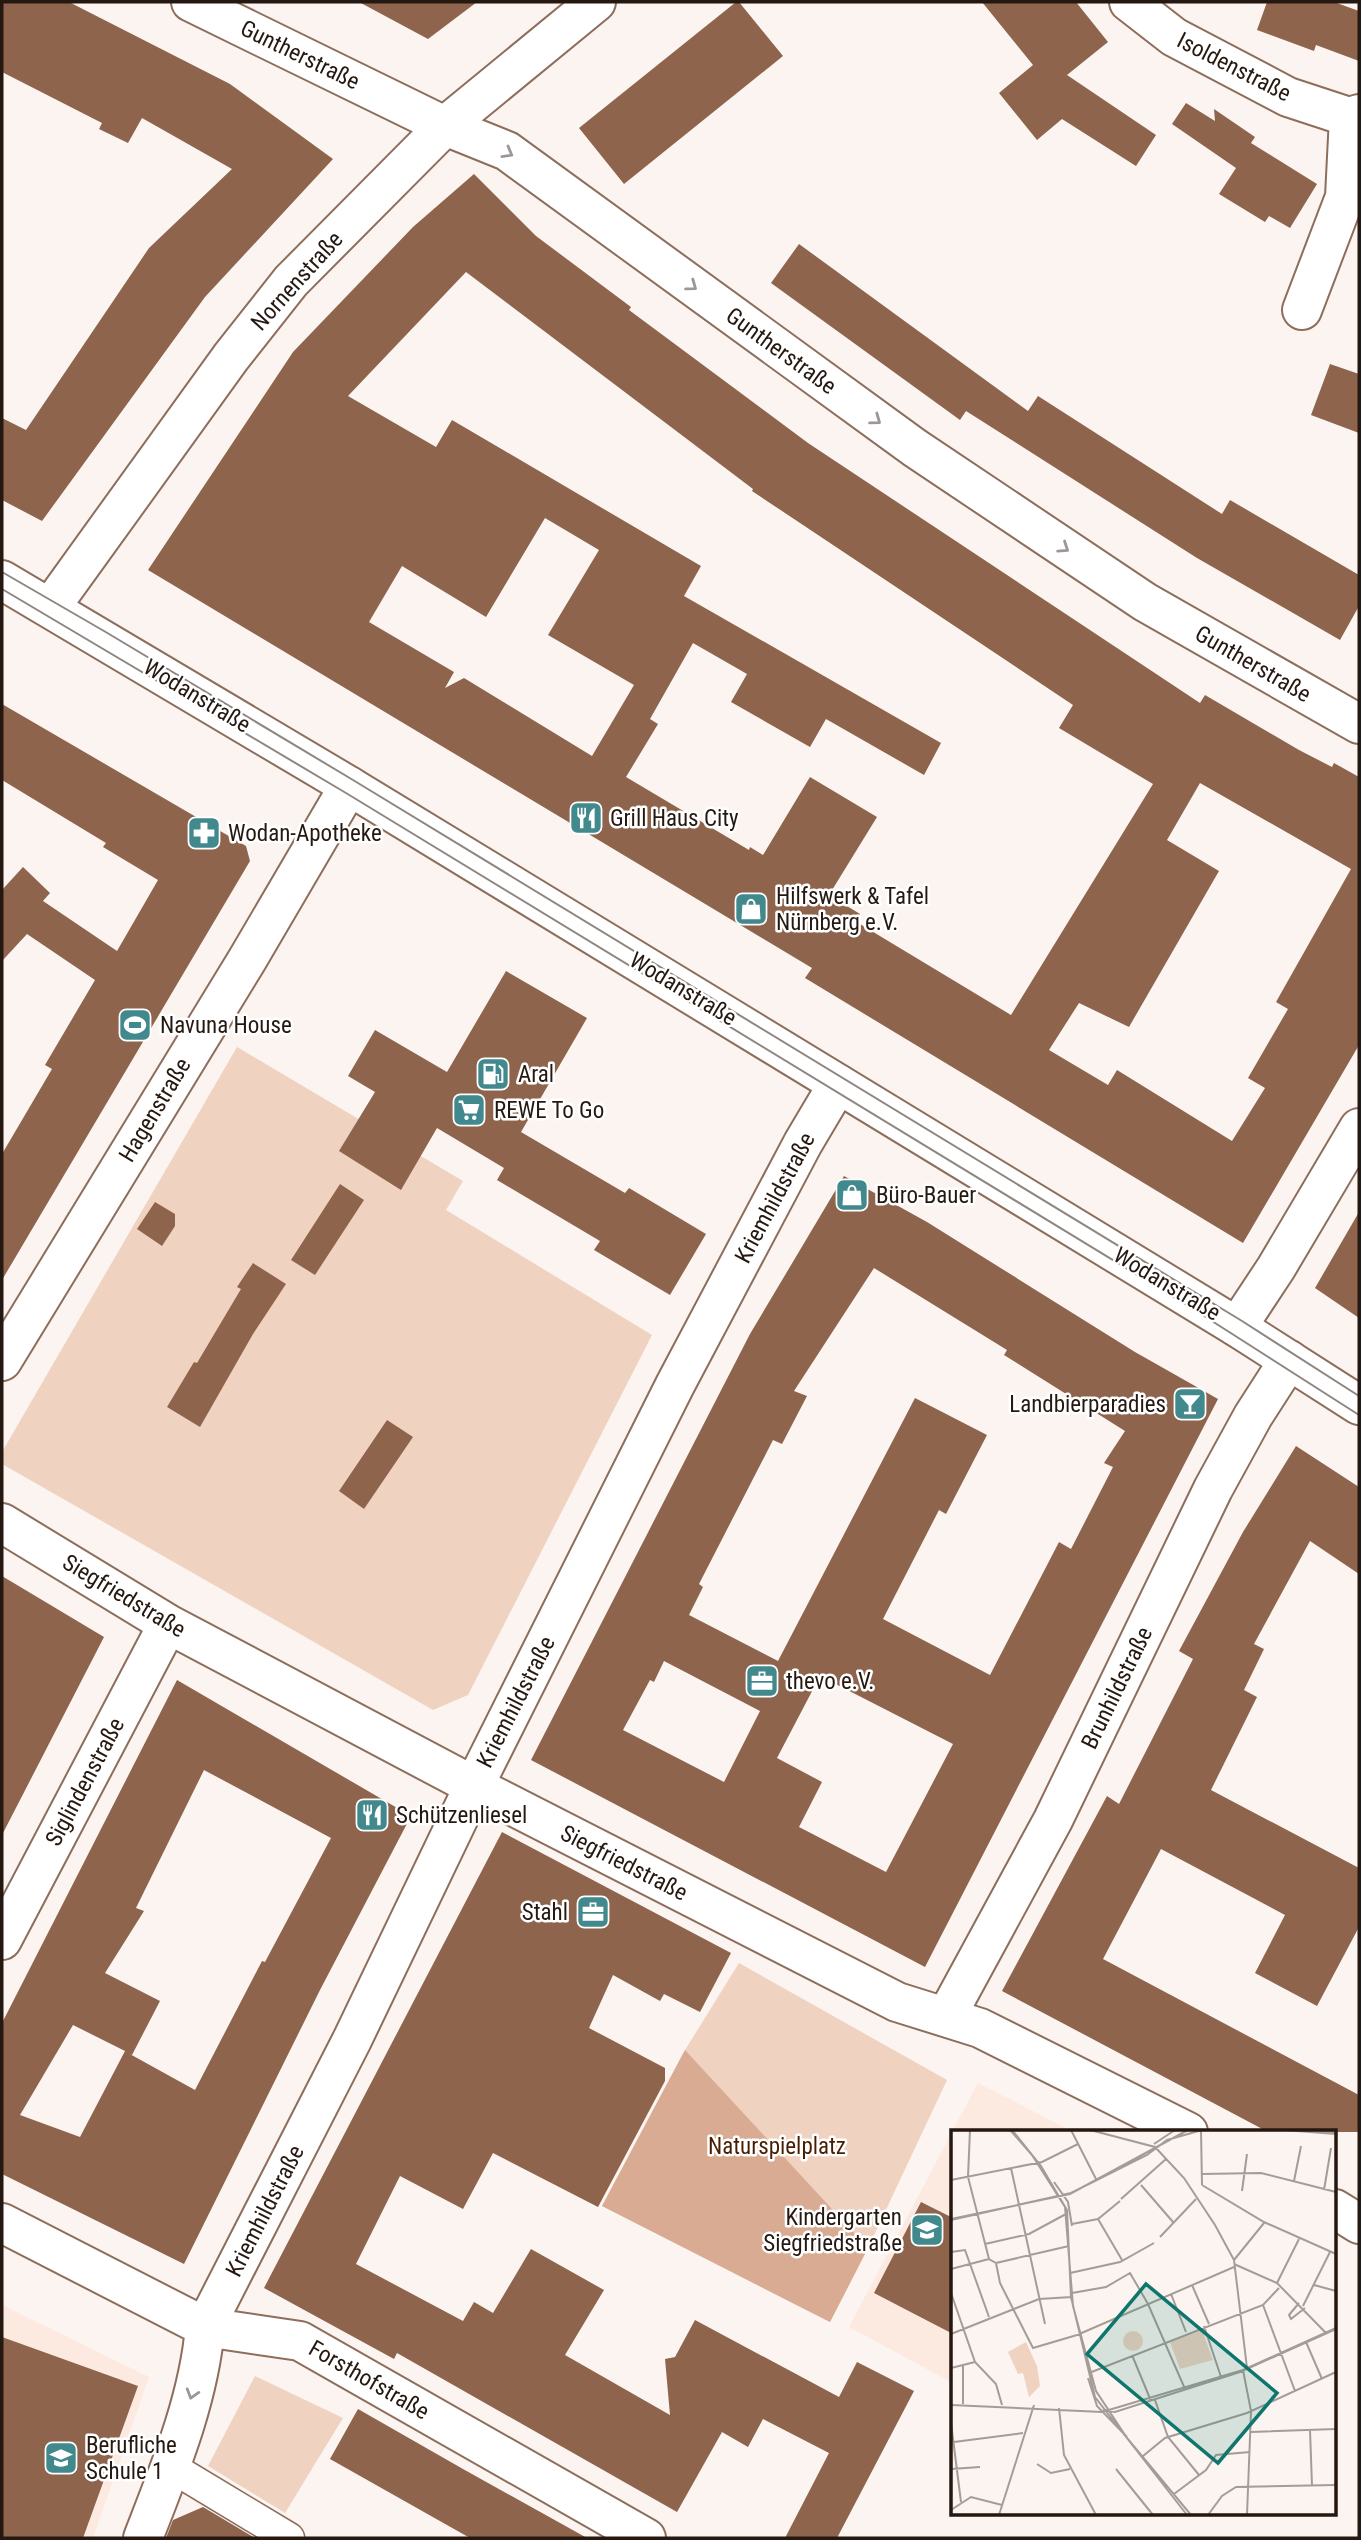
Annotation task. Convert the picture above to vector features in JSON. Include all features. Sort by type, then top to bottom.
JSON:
[{"type":"street","name":"Guntherstraße","points":[[191,2],[445,126],[507,151],[915,449],[1145,602],[1359,724]]},
{"type":"street","name":"Nornenstraße","points":[[50,608],[230,357],[291,282],[445,126],[596,2]]},
{"type":"street","name":"Isoldenstraße","points":[[1129,2],[1174,37],[1288,97],[1354,116],[1345,197],[1302,310]]},
{"type":"street","name":"Wodanstraße","points":[[2,580],[349,786],[1237,1326],[1359,1405]]},
{"type":"street","name":"Hagenstraße","points":[[2,1360],[247,960],[349,786]]},
{"type":"street","name":"Kriemhildstraße","points":[[205,2327],[352,2040],[474,1786],[675,1385],[803,1143],[838,1084]]},
{"type":"street","points":[[1237,1326],[1276,1268],[1359,1128]]},
{"type":"street","name":"Brunhildstraße","points":[[946,2017],[1053,1820],[1213,1489],[1253,1416],[1289,1360]]},
{"type":"street","name":"Siegfriedstraße","points":[[2,1523],[168,1624],[474,1786],[897,2002],[980,2028],[1184,2130]]},
{"type":"street","name":"Siglindenstraße","points":[[2,1940],[168,1624]]},
{"type":"street","points":[[1336,2210],[1359,2224]]},
{"type":"street","name":"Forsthofstraße","points":[[2,2223],[205,2327],[300,2341],[646,2538]]},
{"type":"street","points":[[143,2538],[171,2466],[202,2360],[205,2327]]},
{"type":"street","points":[[171,2466],[289,2538]]},
{"type":"shaded area","points":[[685,2050],[868,2248],[830,2322],[602,2206]]},
{"type":"shaded area","name":"Kindergarten Siegfriedstraße","points":[[978,2083],[1070,2130],[953,2130]]},
{"type":"shaded area","name":"Kindergarten Siegfriedstraße","points":[[951,2134],[951,2382],[849,2327]]},
{"type":"shaded area","name":"Berufliche Schule 1","points":[[2,2305],[149,2377],[93,2538],[2,2538]]},
{"type":"green space","points":[[237,1047],[463,1181],[446,1210],[652,1335],[468,1695],[433,1710],[2,1464],[2,1452]]},
{"type":"green space","name":"Naturspielplatz","points":[[739,1963],[947,2080],[830,2322],[602,2206],[685,2050]]},
{"type":"green space","points":[[255,2376],[343,2418],[285,2513],[208,2466]]},
{"type":"building","points":[[2,2],[69,2],[230,84],[333,159],[205,297],[42,521],[2,500],[2,418],[26,430],[149,248],[232,169],[142,118],[128,143],[99,129],[102,123],[2,72]]},
{"type":"building","points":[[359,2],[477,2],[428,39]]},
{"type":"building","points":[[739,2],[783,56],[624,184],[579,128]]},
{"type":"building","points":[[982,2],[1076,2],[1108,42],[1067,75],[1156,135],[1136,166],[1062,119],[1037,140],[999,93],[1033,65]]},
{"type":"building","points":[[1267,2],[1334,2],[1359,11],[1359,61],[1316,45],[1314,51],[1257,30]]},
{"type":"building","points":[[1186,103],[1215,121],[1214,109],[1255,137],[1251,143],[1317,184],[1290,228],[1269,216],[1265,222],[1219,194],[1236,168],[1172,124]]},
{"type":"building","points":[[474,174],[536,236],[631,307],[629,310],[808,443],[1200,703],[1205,695],[1299,750],[1332,767],[1334,763],[1359,777],[1359,1045],[1243,1243],[805,978],[812,968],[148,570],[293,352],[413,227]],"holes":[[[466,272],[753,489],[752,491],[1073,705],[1059,728],[1153,784],[1011,1015],[855,921],[860,914],[829,895],[877,817],[810,777],[763,855],[750,847],[749,850],[626,777],[658,724],[650,719],[693,643],[747,674],[731,702],[810,747],[826,719],[924,775],[941,743],[684,596],[701,566],[452,420],[436,447],[348,396]],[[545,518],[599,550],[548,635],[634,685],[592,756],[464,678],[445,688],[454,672],[369,622],[402,566],[486,617]],[[1200,783],[1351,869],[1276,1002],[1288,1009],[1248,1078],[1265,1088],[1232,1141],[1117,1070],[1108,1085],[1049,1050],[1079,1003],[1129,1027],[1219,871],[1167,840]]]},
{"type":"building","points":[[799,244],[1028,411],[1038,396],[1222,514],[1230,500],[1359,575],[1359,606],[1340,640],[1197,558],[966,411],[960,420],[771,283]]},
{"type":"building","points":[[1330,364],[1359,374],[1359,433],[1311,415]]},
{"type":"building","points":[[2,704],[246,846],[250,861],[2,1280],[2,1154],[52,1069],[45,1065],[95,980],[27,934],[2,961],[2,890],[23,867],[50,893],[43,901],[117,951],[158,880],[103,847],[106,843],[2,780]]},
{"type":"building","points":[[506,971],[587,1018],[521,1132],[625,1193],[629,1188],[706,1234],[670,1295],[594,1250],[600,1241],[497,1180],[504,1168],[437,1128],[401,1190],[339,1151],[375,1092],[348,1076],[375,1030],[447,1072]]},
{"type":"building","points":[[844,1176],[927,1222],[1135,1352],[1218,1399],[925,1967],[531,1760],[750,1334]],"holes":[[[874,1268],[1007,1350],[1004,1355],[1125,1431],[1104,1463],[1113,1467],[1071,1549],[1059,1542],[990,1675],[883,1619],[939,1510],[946,1514],[987,1435],[915,1398],[778,1661],[689,1615],[703,1587],[699,1584],[773,1440],[782,1444],[807,1396],[794,1391]],[[664,1661],[760,1711],[724,1782],[623,1730],[650,1680],[654,1682]],[[820,1676],[953,1744],[886,1872],[799,1827],[822,1782],[777,1758]]]},
{"type":"building","points":[[340,1184],[364,1200],[315,1275],[291,1260]]},
{"type":"building","points":[[155,1202],[175,1214],[175,1226],[162,1246],[137,1229]]},
{"type":"building","points":[[1359,1212],[1359,1318],[1315,1288]]},
{"type":"building","points":[[253,1263],[286,1284],[253,1334],[200,1427],[167,1407],[194,1362],[197,1363],[241,1289],[237,1287]]},
{"type":"building","points":[[387,1420],[413,1437],[364,1509],[339,1491]]},
{"type":"building","points":[[1296,1446],[1359,1487],[1359,1574],[1310,1541],[1254,1644],[1264,1649],[1244,1690],[1257,1697],[1211,1790],[1359,1868],[1359,1927],[1317,2006],[1255,1973],[1285,1915],[1161,1849],[1103,1959],[1359,2095],[1359,2132],[1264,2130],[1002,1991],[1107,1796],[1119,1804],[1193,1659],[1179,1651],[1243,1532]]},
{"type":"building","points":[[2,1576],[104,1637],[2,1835]]},
{"type":"building","points":[[177,1680],[411,1816],[320,1990],[184,2264],[2,2174],[2,2023]],"holes":[[[204,1770],[331,1838],[265,1962],[262,1961],[195,2090],[128,2053],[132,2055],[160,2001],[105,1973],[144,1911],[136,1908]],[[73,2025],[125,2051],[80,2137],[20,2115]]]},
{"type":"building","points":[[502,1832],[731,1953],[700,2012],[664,1994],[660,2001],[613,1975],[589,2028],[665,2068],[665,2081],[598,2207],[493,2153],[463,2209],[400,2176],[356,2264],[463,2321],[474,2302],[493,2313],[531,2249],[604,2290],[565,2355],[670,2415],[665,2359],[675,2357],[695,2320],[839,2397],[857,2362],[914,2391],[837,2538],[785,2538],[829,2453],[763,2419],[748,2447],[722,2432],[677,2512],[397,2353],[394,2359],[264,2288]]},
{"type":"building","points":[[921,2202],[951,2217],[951,2333],[874,2293]]},
{"type":"building","name":"Berufliche Schule 1","points":[[2,2337],[138,2386],[83,2538],[2,2538]]},
{"type":"building","points":[[358,2409],[587,2538],[470,2538],[330,2459]]},
{"type":"building","points":[[203,2507],[255,2538],[166,2538],[173,2520]]},
{"type":"tram line","points":[[2,572],[353,780],[1242,1321],[1359,1396]]},
{"type":"tram line","points":[[2,589],[346,793],[1190,1307],[1359,1415]]},
{"type":"place","name":"Grill Haus City","points":[[586,818]]},
{"type":"place","name":"Wodan-Apotheke","points":[[204,833]]},
{"type":"place","name":"Hilfswerk & Tafel Nürnberg e.V.","points":[[751,909]]},
{"type":"place","name":"Navuna House","points":[[135,1025]]},
{"type":"place","name":"Aral","points":[[493,1074]]},
{"type":"place","name":"REWE To Go","points":[[469,1110]]},
{"type":"place","name":"Büro-Bauer","points":[[852,1195]]},
{"type":"place","name":"Landbierparadies","points":[[1190,1404]]},
{"type":"place","name":"thevo e.V.","points":[[762,1681]]},
{"type":"place","name":"Schützenliesel","points":[[372,1815]]},
{"type":"place","name":"Stahl","points":[[593,1912]]},
{"type":"place","name":"Kindergarten Siegfriedstraße","points":[[927,2230]]},
{"type":"place","name":"Berufliche Schule 1","points":[[61,2458]]}]
